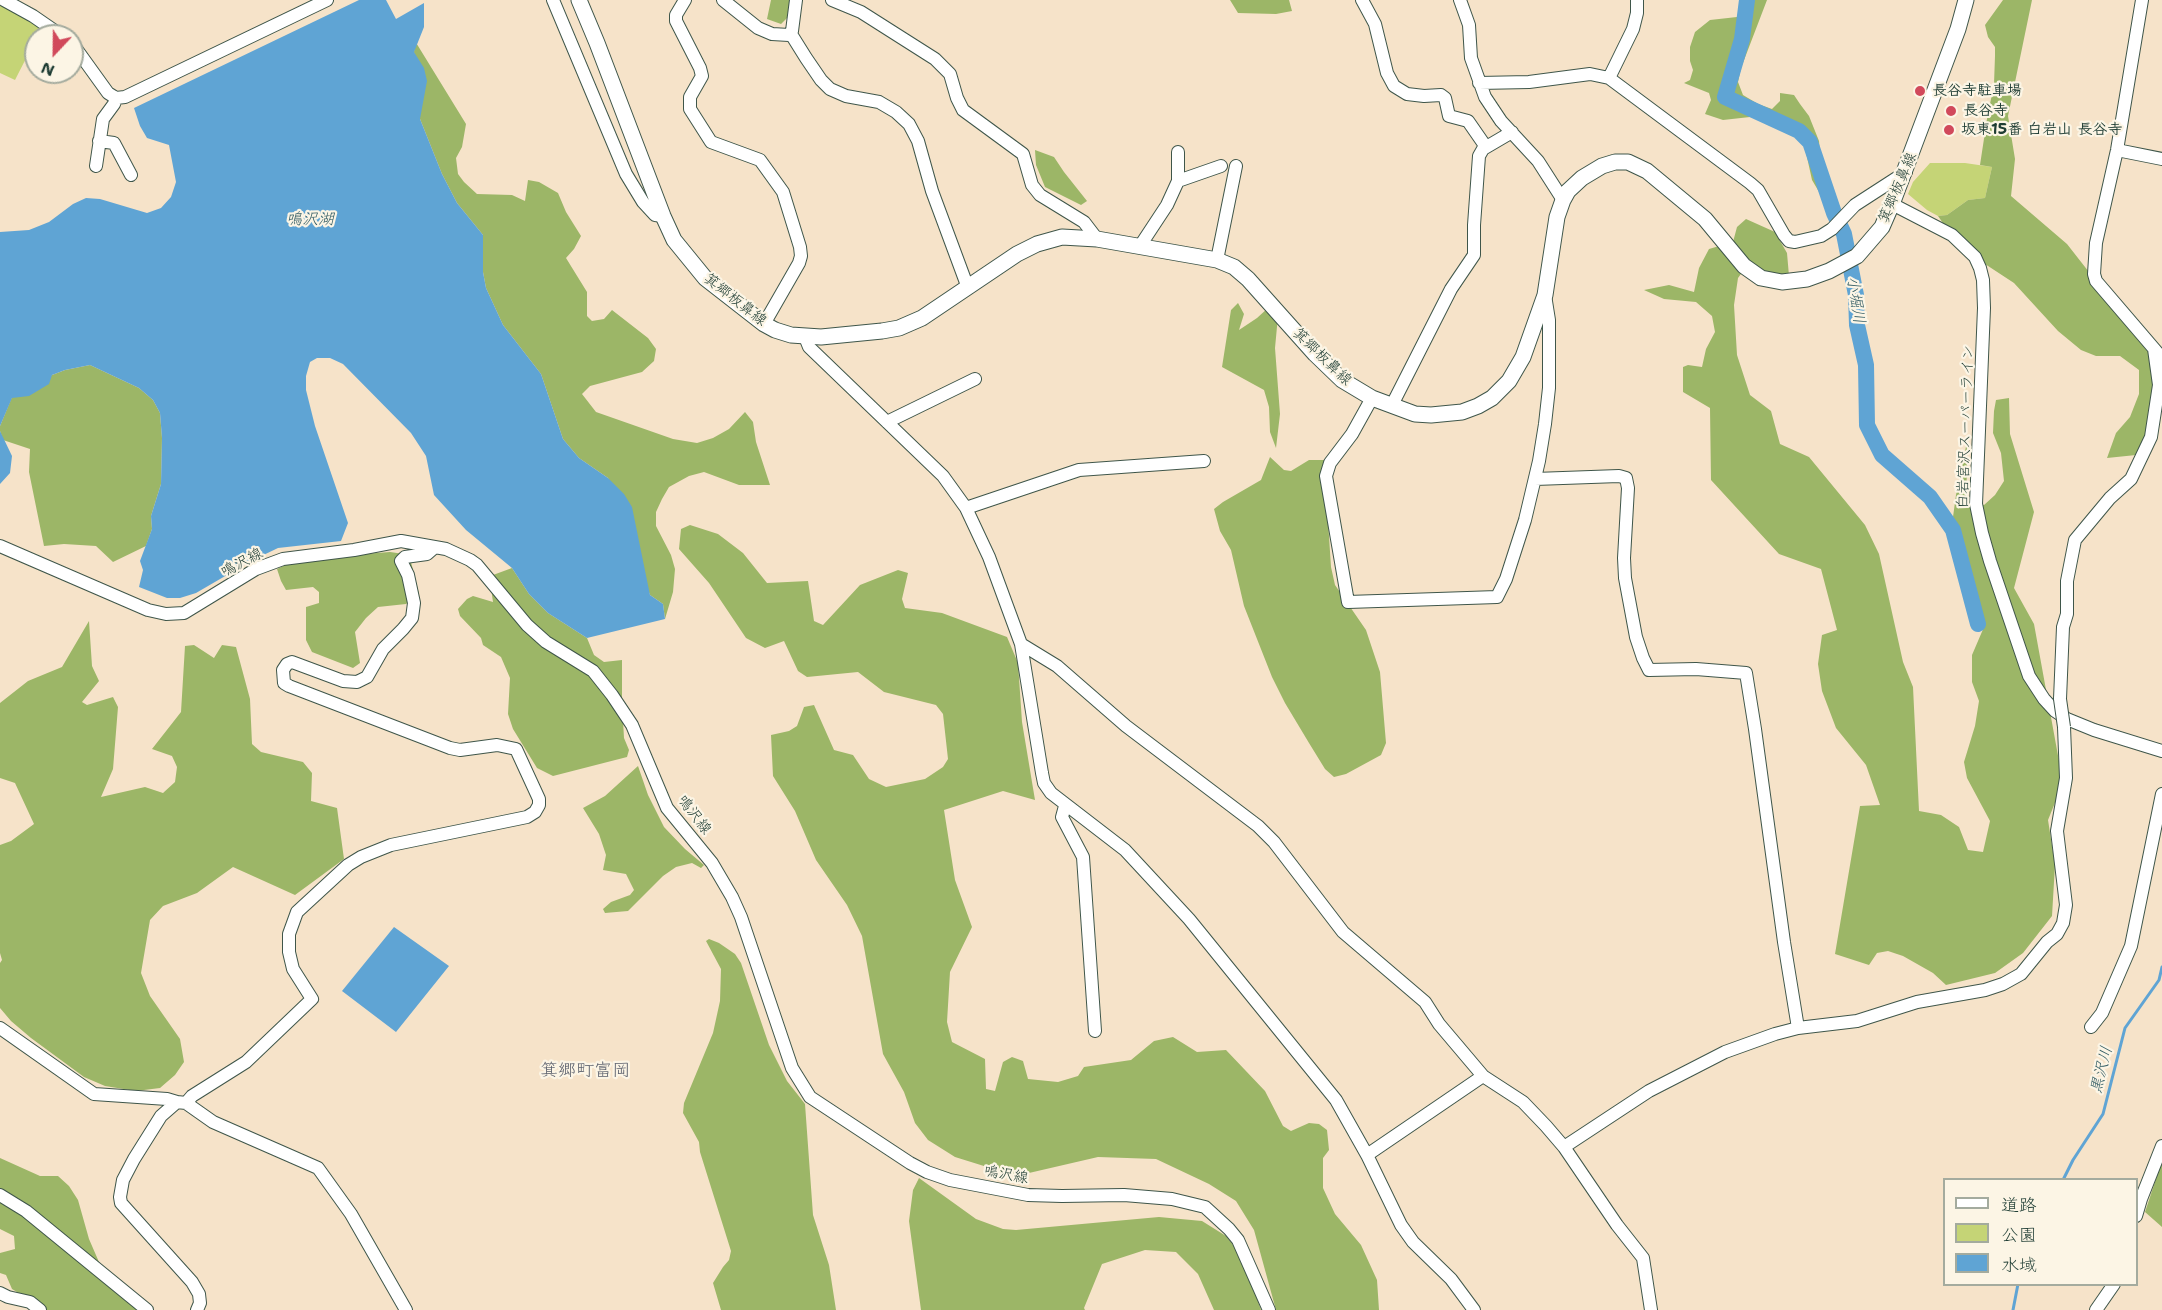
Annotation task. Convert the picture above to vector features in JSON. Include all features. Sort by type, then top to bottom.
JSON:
[{"type":"main road","name":"箕郷板鼻線","points":[[579,0],[674,240],[705,278],[764,324],[779,331],[806,337],[873,333],[899,328],[922,318],[1017,254],[1037,244],[1062,237],[1097,238],[1217,260],[1234,267],[1248,279],[1334,373],[1351,386],[1372,398],[1415,414],[1441,415],[1462,412],[1492,398],[1517,369],[1545,295],[1557,217],[1563,200],[1568,191],[1581,178],[1602,166],[1621,162],[1634,164],[1647,171],[1705,219],[1750,271],[1761,278],[1782,282],[1816,277],[1857,256],[1882,227],[1906,172],[1958,29],[1966,0]]},
{"type":"street","points":[[4,0],[45,24]]},
{"type":"street","points":[[84,60],[108,93],[116,98],[125,97],[327,0]]},
{"type":"street","points":[[553,0],[626,174],[654,215],[663,216]]},
{"type":"street","points":[[685,0],[676,15],[676,21],[702,76],[690,97],[690,109],[711,142],[760,160],[783,192],[800,247],[799,263],[764,324]]},
{"type":"street","points":[[723,0],[758,28],[772,34],[791,34]]},
{"type":"street","points":[[796,0],[791,34],[830,89],[846,96],[879,102],[896,112],[909,124],[918,141],[932,191],[968,288]]},
{"type":"street","points":[[832,0],[861,12],[935,59],[950,74],[963,110],[1023,154],[1032,185],[1040,195],[1084,222],[1097,238]]},
{"type":"street","points":[[1362,0],[1375,24],[1387,73],[1394,86],[1407,94],[1442,95],[1445,98],[1449,116],[1467,121],[1486,147]]},
{"type":"street","points":[[1460,0],[1469,25],[1471,58],[1485,97],[1538,161],[1563,200]]},
{"type":"street","points":[[1609,78],[1633,29],[1637,0]]},
{"type":"street","points":[[1564,1147],[1615,1112],[1682,1072],[1725,1052],[1798,1028],[1864,1020],[1908,1004],[1975,993],[1996,987],[2021,974],[2047,942],[2057,934],[2063,923],[2066,905],[2058,831],[2066,778],[2061,699],[2067,581],[2075,540],[2110,498],[2131,479],[2142,460],[2151,437],[2159,385],[2158,354],[2096,281],[2094,274],[2096,243],[2117,150],[2142,0]]},
{"type":"street","points":[[1479,83],[1529,82],[1590,74],[1609,78],[1758,190],[1789,241],[1795,242],[1821,236],[1832,229],[1855,205],[1906,172]]},
{"type":"street","points":[[96,166],[103,119],[116,98]]},
{"type":"street","points":[[1392,405],[1451,290],[1474,255],[1479,156],[1486,147],[1512,132]]},
{"type":"street","points":[[99,141],[114,143],[131,175]]},
{"type":"street","points":[[2117,150],[2162,159]]},
{"type":"street","points":[[1140,246],[1167,205],[1178,182],[1178,152]]},
{"type":"street","points":[[1178,182],[1221,166]]},
{"type":"street","points":[[1217,260],[1236,166]]},
{"type":"street","name":"白岩宮沢スーパーライン","points":[[1892,204],[1952,235],[1975,257],[1980,268],[1984,308],[1977,511],[1990,561],[2029,676],[2055,711],[2076,724],[2162,751]]},
{"type":"street","points":[[1372,398],[1352,434],[1330,463],[1326,476],[1348,602],[1497,597],[1513,560],[1526,520],[1535,479],[1549,388],[1549,320],[1545,295]]},
{"type":"street","points":[[806,337],[809,347],[942,476],[966,508],[985,548],[1021,644],[1044,783],[1065,806],[1125,850],[1189,919],[1336,1100],[1367,1155],[1401,1225],[1413,1242],[1451,1279],[1474,1310]]},
{"type":"street","points":[[887,422],[975,379]]},
{"type":"street","points":[[966,508],[1079,470],[1204,460]]},
{"type":"street","points":[[1535,479],[1619,476],[1626,478],[1628,488],[1625,578],[1636,637],[1649,670],[1696,669],[1746,673],[1798,1028]]},
{"type":"street","name":"鳴沢線","points":[[0,546],[148,610],[166,614],[184,613],[256,569],[283,559],[354,550],[401,541],[454,553],[477,566],[527,625],[546,642],[593,671],[632,725],[668,808],[712,863],[732,897],[741,917],[792,1068],[810,1097],[910,1162],[927,1172],[950,1180],[1028,1195],[1125,1195],[1172,1199],[1205,1207],[1238,1240],[1269,1310]]},
{"type":"street","points":[[196,1310],[200,1303],[199,1294],[192,1282],[121,1203],[123,1180],[161,1116],[246,1062],[312,999],[293,969],[290,952],[289,934],[297,912],[348,865],[361,857],[391,845],[527,817],[535,812],[539,805],[539,799],[516,749],[497,745],[460,750],[450,748],[284,683],[283,670],[287,664],[292,662],[343,681],[357,682],[368,677],[383,649],[412,618],[414,603],[408,575],[401,561],[405,557],[427,554],[435,547]]},
{"type":"street","points":[[1021,644],[1077,681],[1125,726],[1258,826],[1274,842],[1343,932],[1425,1002],[1438,1024],[1483,1076],[1523,1102],[1564,1147],[1617,1225],[1643,1258],[1651,1310]]},
{"type":"street","points":[[2091,1027],[2102,1013],[2131,946],[2162,794]]},
{"type":"street","points":[[1065,806],[1062,817],[1083,857],[1095,1031]]},
{"type":"street","points":[[0,1029],[94,1094],[167,1099],[181,1103],[213,1122],[318,1168],[351,1214],[406,1310]]},
{"type":"street","points":[[1367,1155],[1483,1076]]},
{"type":"street","points":[[2138,1209],[2162,1146]]},
{"type":"street","points":[[0,1195],[26,1211],[147,1310]]},
{"type":"street","points":[[2096,1310],[2113,1286]]},
{"type":"street","points":[[0,1293],[30,1302],[40,1310]]},
{"type":"green space","points":[[771,0],[790,0],[787,18],[781,24],[767,19]]},
{"type":"green space","points":[[1230,0],[1289,0],[1292,11],[1276,14],[1238,13]]},
{"type":"green space","points":[[1742,0],[1767,0],[1741,68],[1738,82],[1743,95],[1772,109],[1780,101],[1780,93],[1794,95],[1809,116],[1819,141],[1820,153],[1835,196],[1836,201],[1833,205],[1825,202],[1812,180],[1805,148],[1797,135],[1760,118],[1723,120],[1705,114],[1711,100],[1709,93],[1684,83],[1690,80],[1693,70],[1690,61],[1690,47],[1695,32],[1710,20],[1737,17]]},
{"type":"green space","points":[[2003,0],[2032,0],[2008,116],[2015,159],[2011,196],[2067,244],[2150,350],[2155,383],[2148,436],[2136,455],[2107,458],[2116,433],[2130,417],[2139,394],[2139,370],[2120,356],[2096,356],[2081,350],[2058,331],[2014,283],[1985,264],[1978,252],[1958,233],[1945,226],[1938,216],[1947,215],[1968,200],[1985,198],[1992,167],[1980,165],[1994,84],[1995,47],[1988,37],[1985,25]]},
{"type":"green space","points":[[0,3],[33,24],[24,24],[24,62],[15,80],[0,73]]},
{"type":"green space","points":[[415,41],[466,124],[462,147],[456,158],[458,174],[464,182],[477,194],[512,195],[525,201],[528,180],[539,182],[558,193],[566,212],[581,236],[566,258],[587,292],[587,316],[592,321],[604,319],[612,310],[648,338],[656,349],[654,361],[642,372],[590,386],[582,394],[596,412],[673,439],[697,443],[713,438],[729,429],[745,412],[753,422],[756,442],[770,485],[739,485],[704,472],[689,476],[669,487],[656,512],[656,526],[671,555],[675,569],[673,592],[665,619],[663,604],[650,595],[608,478],[579,458],[563,439],[541,374],[503,325],[486,288],[483,272],[483,235],[457,203],[442,174],[420,119]]},
{"type":"green space","points":[[1035,150],[1054,157],[1087,201],[1081,205],[1045,187],[1036,165]]},
{"type":"green space","points":[[1930,163],[1965,163],[1992,167],[1985,198],[1968,200],[1947,215],[1938,216],[1927,210],[1908,194],[1913,182]]},
{"type":"green space","points":[[1746,219],[1775,232],[1787,253],[1789,276],[1767,272],[1749,263],[1738,278],[1734,305],[1737,355],[1750,395],[1771,411],[1780,444],[1809,457],[1865,525],[1879,554],[1903,662],[1913,687],[1919,811],[1941,815],[1959,827],[1968,850],[1983,852],[1990,821],[1967,778],[1964,762],[1975,726],[1979,701],[1972,682],[1972,655],[1984,627],[1953,517],[1968,437],[1966,500],[1984,505],[1995,495],[2004,481],[2001,453],[1993,433],[1994,411],[1996,400],[2009,398],[2010,434],[2034,512],[2014,588],[2034,624],[2063,783],[2048,820],[2055,865],[2052,916],[2023,953],[1995,973],[1946,985],[1933,973],[1903,956],[1888,951],[1877,953],[1869,965],[1835,954],[1860,806],[1880,805],[1866,765],[1836,728],[1822,691],[1818,664],[1822,635],[1837,630],[1821,569],[1779,554],[1711,480],[1710,408],[1683,392],[1683,367],[1688,365],[1702,367],[1706,349],[1715,332],[1712,316],[1696,302],[1664,299],[1644,290],[1669,285],[1694,292],[1699,268],[1709,249],[1733,242],[1737,227]]},
{"type":"green space","points":[[1238,303],[1244,314],[1239,330],[1268,308],[1278,316],[1275,348],[1280,414],[1276,448],[1270,432],[1269,407],[1264,390],[1222,367],[1231,310]]},
{"type":"green space","points":[[90,365],[139,388],[153,400],[160,413],[161,484],[151,516],[152,529],[146,546],[113,562],[96,546],[64,544],[44,546],[29,472],[30,449],[3,440],[0,431],[12,397],[52,375]]},
{"type":"green space","points":[[1270,457],[1284,470],[1291,471],[1309,460],[1324,460],[1331,567],[1335,585],[1366,630],[1380,672],[1386,743],[1381,755],[1346,774],[1334,777],[1325,769],[1272,677],[1244,606],[1231,550],[1220,531],[1214,509],[1261,480]]},
{"type":"green space","points":[[690,525],[718,534],[743,553],[767,583],[808,581],[814,621],[823,625],[860,585],[898,570],[908,573],[902,599],[905,608],[942,613],[1007,637],[1018,663],[1022,722],[1035,800],[1003,791],[944,810],[955,880],[972,927],[950,972],[947,1022],[952,1042],[985,1059],[986,1089],[995,1091],[1003,1062],[1012,1057],[1023,1061],[1028,1079],[1058,1082],[1078,1076],[1084,1067],[1131,1060],[1154,1041],[1173,1037],[1197,1052],[1226,1050],[1265,1091],[1283,1126],[1291,1131],[1309,1123],[1319,1124],[1327,1130],[1329,1150],[1323,1158],[1323,1188],[1335,1214],[1361,1245],[1377,1280],[1379,1310],[1276,1310],[1254,1230],[1236,1201],[1209,1184],[1156,1159],[1098,1157],[1016,1176],[955,1157],[928,1140],[915,1123],[904,1092],[883,1054],[862,936],[847,905],[816,860],[795,811],[773,776],[771,735],[789,731],[797,726],[804,707],[814,705],[834,750],[853,755],[869,779],[886,787],[925,779],[943,767],[948,759],[943,714],[936,705],[884,692],[858,672],[807,677],[798,671],[784,641],[765,648],[746,638],[709,583],[679,549],[681,529]]},
{"type":"green space","points":[[390,552],[404,554],[410,558],[419,594],[406,604],[378,607],[366,618],[355,632],[360,663],[353,668],[312,652],[306,640],[306,607],[319,603],[319,592],[313,587],[286,590],[277,569],[298,559]]},
{"type":"green space","points":[[512,568],[529,594],[548,613],[587,638],[594,655],[604,662],[622,660],[624,738],[629,750],[627,757],[553,776],[537,768],[513,729],[508,714],[510,678],[501,657],[483,645],[481,638],[460,616],[458,609],[473,596],[493,602],[490,581],[493,575]]},
{"type":"green space","points":[[89,621],[92,666],[99,681],[82,702],[87,705],[113,697],[118,707],[113,769],[101,797],[145,787],[163,793],[175,782],[177,767],[172,756],[152,749],[181,712],[185,646],[194,645],[214,658],[222,645],[236,647],[250,699],[252,744],[261,752],[303,762],[312,773],[311,801],[337,808],[344,859],[295,895],[233,867],[197,893],[163,906],[150,920],[141,973],[150,996],[180,1039],[184,1062],[175,1075],[160,1088],[136,1091],[105,1086],[84,1077],[31,1038],[0,1008],[0,963],[2,960],[0,953],[0,845],[11,841],[34,824],[15,783],[0,778],[0,703],[28,681],[62,667]]},
{"type":"green space","points":[[638,766],[648,795],[664,827],[704,865],[701,868],[692,863],[676,867],[663,876],[628,911],[605,913],[603,909],[611,902],[630,895],[634,890],[626,874],[603,870],[606,855],[599,834],[583,808],[605,796]]},
{"type":"green space","points":[[709,939],[735,954],[741,963],[769,1045],[787,1081],[805,1104],[813,1215],[829,1265],[836,1310],[721,1310],[713,1283],[729,1260],[731,1251],[700,1152],[699,1142],[683,1113],[684,1103],[713,1033],[720,1001],[721,969],[706,941]]},
{"type":"green space","points":[[0,1158],[40,1176],[58,1176],[69,1186],[78,1200],[89,1239],[102,1269],[142,1310],[47,1310],[12,1289],[6,1275],[0,1273],[0,1253],[15,1249],[14,1236],[0,1229]]},
{"type":"green space","points":[[2162,1161],[2162,1227],[2145,1212]]},
{"type":"green space","points":[[919,1178],[976,1219],[1003,1229],[1016,1230],[1159,1217],[1202,1221],[1226,1236],[1242,1256],[1261,1310],[1214,1310],[1198,1274],[1176,1252],[1145,1250],[1102,1264],[1085,1310],[921,1310],[909,1221],[913,1190]]},
{"type":"water","name":"鳴沢湖","points":[[359,0],[386,0],[396,19],[424,3],[424,27],[414,52],[424,68],[427,81],[420,119],[442,174],[457,203],[483,235],[483,272],[486,288],[503,325],[541,374],[563,439],[579,458],[608,478],[624,494],[632,507],[650,595],[663,604],[665,619],[587,638],[548,613],[529,594],[512,568],[466,530],[434,495],[426,456],[411,433],[343,364],[330,358],[317,358],[310,362],[306,376],[306,390],[315,426],[348,523],[341,541],[278,548],[196,593],[180,598],[167,598],[139,587],[143,570],[140,561],[152,529],[151,516],[161,484],[160,413],[153,400],[139,388],[90,365],[52,375],[49,384],[29,396],[12,398],[0,426],[0,232],[29,230],[49,222],[73,204],[86,198],[100,199],[147,213],[161,208],[171,197],[176,182],[169,145],[147,138],[134,108]]},
{"type":"water","points":[[0,431],[12,456],[10,473],[0,484]]},
{"type":"water","points":[[394,927],[449,966],[396,1032],[342,991]]},
{"type":"waterway","name":"小堀川","points":[[1747,0],[1742,39],[1725,97],[1799,131],[1810,142],[1834,213],[1844,234],[1856,295],[1857,325],[1866,365],[1867,425],[1882,455],[1930,497],[1953,530],[1978,624]]},
{"type":"waterway","name":"黒沢川","points":[[2064,1178],[2103,1114],[2125,1028],[2159,980],[2162,967]]},
{"type":"waterway","name":"黒沢川","points":[[2013,1310],[2018,1286]]},
{"type":"place","name":"長谷寺駐車場","points":[[1920,91]]},
{"type":"place","name":"長谷寺","points":[[1951,111]]},
{"type":"place","name":"坂東15番 白岩山 長谷寺","points":[[1949,130]]},
{"type":"district","name":"箕郷町富岡","points":[[585,1071]]}]
